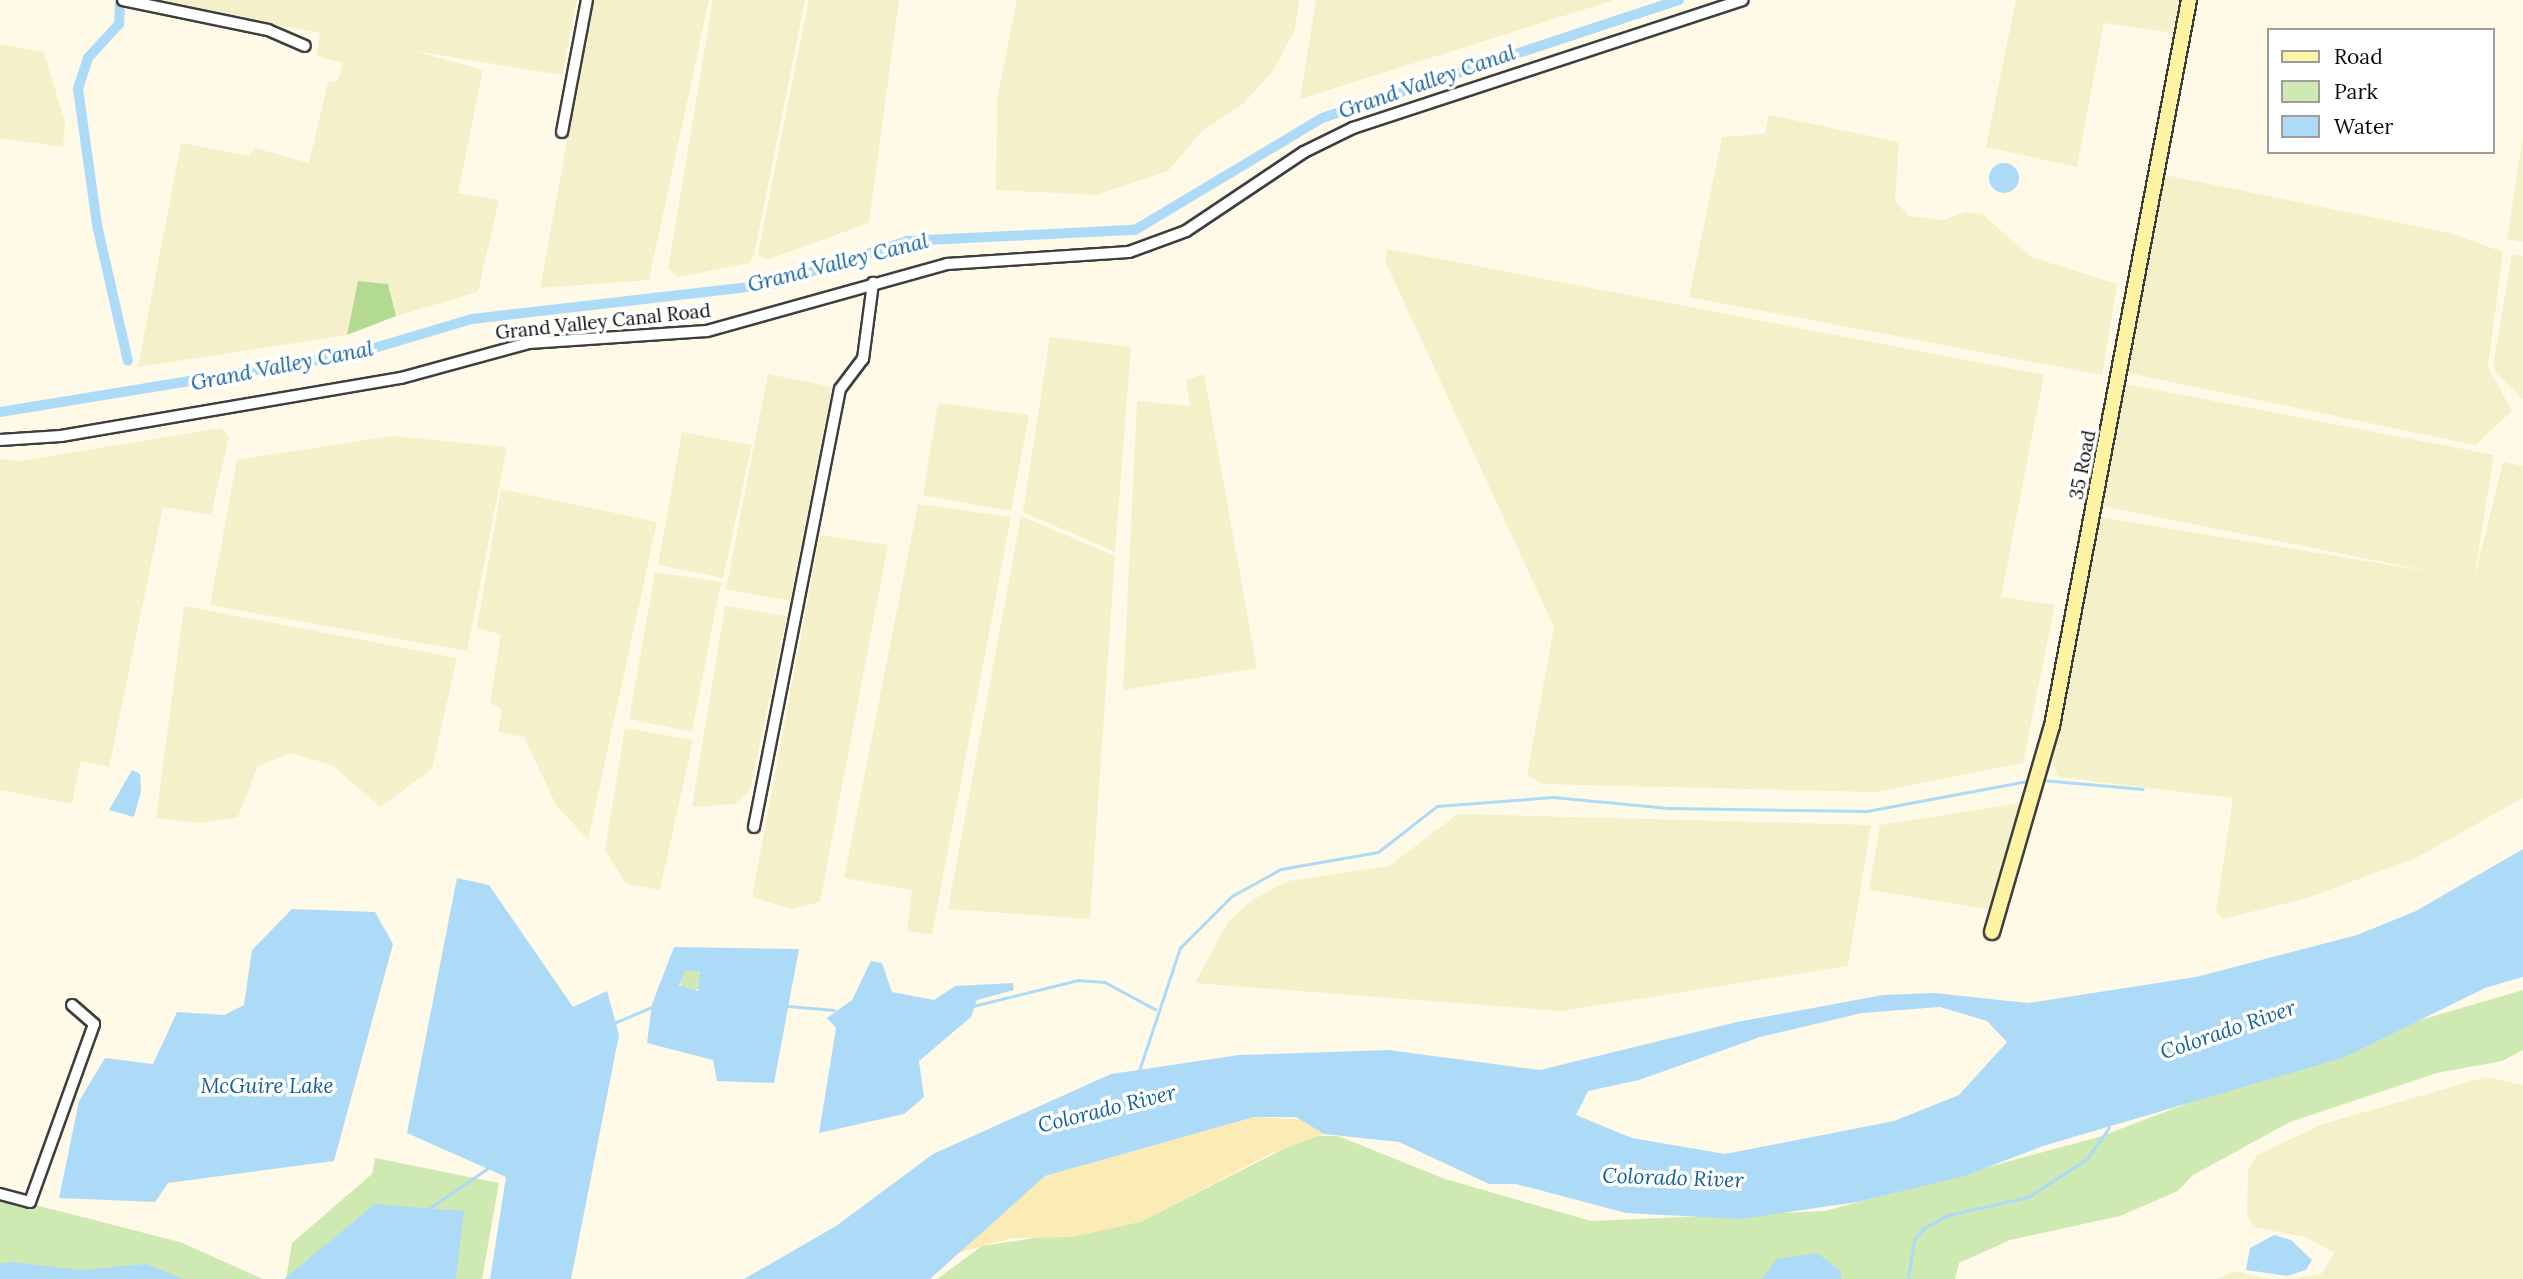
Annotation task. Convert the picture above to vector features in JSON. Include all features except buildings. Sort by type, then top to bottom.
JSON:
[{"type":"street","points":[[123,0],[268,30],[305,46]]},
{"type":"street","points":[[562,132],[587,0]]},
{"type":"street","name":"Grand Valley Canal Road","points":[[0,440],[61,436],[401,378],[529,343],[707,331],[947,264],[1129,253],[1186,231],[1304,152],[1353,128],[1743,0]]},
{"type":"street","name":"35 Road","points":[[1992,932],[2052,726],[2189,0]]},
{"type":"street","points":[[754,827],[840,389],[863,359],[873,283]]},
{"type":"street","points":[[0,1194],[30,1202],[94,1024],[72,1005]]},
{"type":"shaded area","points":[[145,0],[577,0],[562,75],[415,51],[483,70],[458,193],[499,200],[478,292],[396,316],[388,284],[358,281],[347,335],[138,367],[181,143],[249,156],[255,148],[309,163],[328,82],[338,81],[343,63],[316,56],[320,33]]},
{"type":"shaded area","points":[[593,0],[709,0],[649,280],[540,288]]},
{"type":"shaded area","points":[[713,0],[805,0],[754,255],[749,263],[679,277],[668,269]]},
{"type":"shaded area","points":[[809,0],[899,0],[869,223],[766,260],[758,254]]},
{"type":"shaded area","points":[[1017,0],[1299,0],[1295,30],[1273,71],[1244,103],[1202,131],[1168,171],[1096,195],[996,190],[997,100]]},
{"type":"shaded area","points":[[1316,0],[1614,0],[1300,99]]},
{"type":"shaded area","points":[[2016,0],[2180,0],[2174,33],[2104,23],[2077,167],[1986,147]]},
{"type":"shaded area","points":[[0,44],[44,52],[65,123],[63,147],[0,138]]},
{"type":"shaded area","points":[[1769,115],[1899,142],[1895,201],[1909,216],[1944,220],[1965,212],[1982,214],[2031,257],[2117,284],[2102,375],[1689,297],[1722,137],[1765,134]]},
{"type":"shaded area","points":[[2523,135],[2523,242],[2507,239]]},
{"type":"shaded area","points":[[2165,175],[2450,233],[2503,252],[2488,367],[2512,411],[2475,445],[2128,373]]},
{"type":"shaded area","points":[[1388,249],[2044,375],[2001,597],[2055,605],[2023,763],[1876,792],[1542,784],[1527,775],[1554,627],[1385,261]]},
{"type":"shaded area","points":[[2512,254],[2523,256],[2523,399],[2495,372],[2494,360]]},
{"type":"shaded area","points":[[1050,337],[1131,347],[1115,552],[1023,512]]},
{"type":"shaded area","points":[[768,374],[832,387],[790,601],[726,589]]},
{"type":"shaded area","points":[[1204,374],[1257,668],[1123,690],[1137,401],[1190,406],[1186,380]]},
{"type":"shaded area","points":[[2126,384],[2494,455],[2474,580],[2503,462],[2523,466],[2523,798],[2416,858],[2307,898],[2222,919],[2216,911],[2233,798],[2058,777],[2051,757],[2100,517],[2439,573],[2102,506]]},
{"type":"shaded area","points":[[938,403],[1029,415],[1011,511],[923,495]]},
{"type":"shaded area","points":[[221,428],[229,437],[211,515],[163,507],[109,767],[81,761],[72,804],[0,790],[0,459],[21,461]]},
{"type":"shaded area","points":[[682,432],[752,445],[723,578],[658,565]]},
{"type":"shaded area","points":[[392,436],[507,447],[467,651],[210,605],[237,460]]},
{"type":"shaded area","points":[[501,489],[657,522],[588,840],[556,805],[524,737],[498,732],[502,709],[490,703],[501,634],[477,628]]},
{"type":"shaded area","points":[[918,504],[1011,517],[932,935],[907,931],[912,890],[844,878]]},
{"type":"shaded area","points":[[1021,516],[1115,556],[1090,919],[948,909]]},
{"type":"shaded area","points":[[820,535],[888,545],[820,902],[792,909],[752,897]]},
{"type":"shaded area","points":[[655,572],[721,582],[692,732],[629,719]]},
{"type":"shaded area","points":[[184,606],[457,658],[432,769],[380,807],[332,765],[291,753],[258,766],[238,817],[199,823],[156,818]]},
{"type":"shaded area","points":[[725,606],[787,616],[750,790],[735,804],[692,807]]},
{"type":"shaded area","points":[[625,728],[693,740],[660,890],[626,884],[605,850]]},
{"type":"shaded area","points":[[2021,803],[1994,910],[1869,890],[1880,825]]},
{"type":"shaded area","points":[[1458,814],[1871,825],[1848,966],[1561,1011],[1195,983],[1228,922],[1252,900],[1288,881],[1389,866]]},
{"type":"shaded area","points":[[2486,1077],[2523,1085],[2523,1279],[2289,1279],[2321,1274],[2335,1253],[2305,1237],[2253,1227],[2247,1214],[2248,1171],[2257,1155],[2323,1124]]},
{"type":"shaded area","points":[[2235,1271],[2269,1279],[2217,1279]]},
{"type":"green space","points":[[358,281],[388,284],[396,316],[347,335]]},
{"type":"green space","points":[[687,969],[695,969],[702,976],[702,984],[695,991],[687,991],[680,984],[680,976]]},
{"type":"green space","points":[[2523,990],[2523,1050],[2502,1061],[2437,1073],[2290,1122],[2193,1175],[2178,1191],[2120,1216],[2010,1240],[1959,1263],[1955,1279],[937,1279],[982,1246],[1140,1222],[1309,1136],[1338,1136],[1445,1179],[1591,1221],[1825,1211],[2099,1137],[2369,1035]]},
{"type":"green space","points":[[375,1158],[499,1183],[482,1279],[286,1279],[292,1243],[372,1174]]},
{"type":"green space","points":[[0,1196],[180,1242],[263,1279],[0,1279]]},
{"type":"sand","points":[[1254,1117],[1310,1120],[1324,1134],[1270,1154],[1140,1222],[1073,1237],[1012,1238],[957,1253],[1045,1176]]},
{"type":"water","points":[[2004,163],[2015,167],[2019,178],[2015,189],[2004,193],[1993,189],[1989,178],[1993,167]]},
{"type":"water","points":[[132,770],[140,774],[141,791],[134,817],[109,810]]},
{"type":"water","name":"Colorado River","points":[[2523,849],[2523,977],[2485,988],[2345,1057],[2043,1146],[1964,1176],[1857,1202],[1740,1219],[1626,1213],[1516,1184],[1489,1184],[1399,1142],[1324,1134],[1296,1117],[1254,1117],[1045,1176],[930,1279],[744,1279],[836,1226],[933,1154],[1111,1074],[1239,1055],[1388,1050],[1540,1070],[1737,1022],[1883,995],[1934,993],[2028,1003],[2196,977],[2357,935],[2416,911]],"holes":[[[1940,1007],[1987,1021],[2007,1042],[1959,1095],[1894,1121],[1725,1154],[1632,1138],[1576,1115],[1588,1091],[1639,1080],[1760,1037],[1862,1013]]]},
{"type":"water","points":[[457,878],[489,885],[573,1007],[607,991],[619,1035],[571,1279],[490,1279],[506,1177],[407,1133]]},
{"type":"water","name":"McGuire Lake","points":[[292,909],[375,912],[393,944],[334,1161],[168,1183],[155,1202],[59,1198],[79,1101],[105,1058],[153,1064],[177,1012],[224,1015],[244,1005],[252,950]]},
{"type":"water","points":[[674,947],[799,949],[774,1083],[717,1081],[713,1060],[647,1043],[652,1004]],"holes":[[[686,970],[700,972],[698,991],[679,985]]]},
{"type":"water","points":[[871,961],[882,963],[892,992],[934,1000],[955,986],[1013,983],[1014,990],[977,1000],[971,1017],[919,1061],[924,1097],[904,1114],[819,1133],[836,1028],[827,1018],[852,1000]]},
{"type":"water","points":[[375,1204],[464,1211],[456,1279],[284,1279]]},
{"type":"water","points":[[2274,1235],[2291,1240],[2312,1260],[2306,1270],[2287,1276],[2246,1270],[2250,1248]]},
{"type":"water","points":[[1817,1253],[1841,1271],[1841,1279],[1762,1279],[1777,1259]]},
{"type":"water","points":[[10,1262],[81,1270],[146,1264],[183,1279],[0,1279],[0,1264]]},
{"type":"waterway","points":[[120,0],[119,24],[88,58],[78,89],[97,225],[128,361]]},
{"type":"waterway","name":"Grand Valley Canal","points":[[0,412],[354,354],[472,319],[773,284],[907,241],[1135,230],[1322,118],[1679,0]]},
{"type":"waterway","points":[[1139,1071],[1180,948],[1232,896],[1281,869],[1378,852],[1437,806],[1553,797],[1670,808],[1867,811],[2032,780]]},
{"type":"waterway","points":[[2042,780],[2143,789]]},
{"type":"waterway","points":[[973,1006],[1078,980],[1105,982],[1155,1009]]},
{"type":"waterway","points":[[612,1024],[654,1006]]},
{"type":"waterway","points":[[788,1006],[834,1010]]},
{"type":"waterway","points":[[1908,1279],[1914,1240],[1924,1228],[1948,1215],[2028,1197],[2087,1159],[2109,1128]]},
{"type":"waterway","points":[[427,1210],[491,1166]]}]
